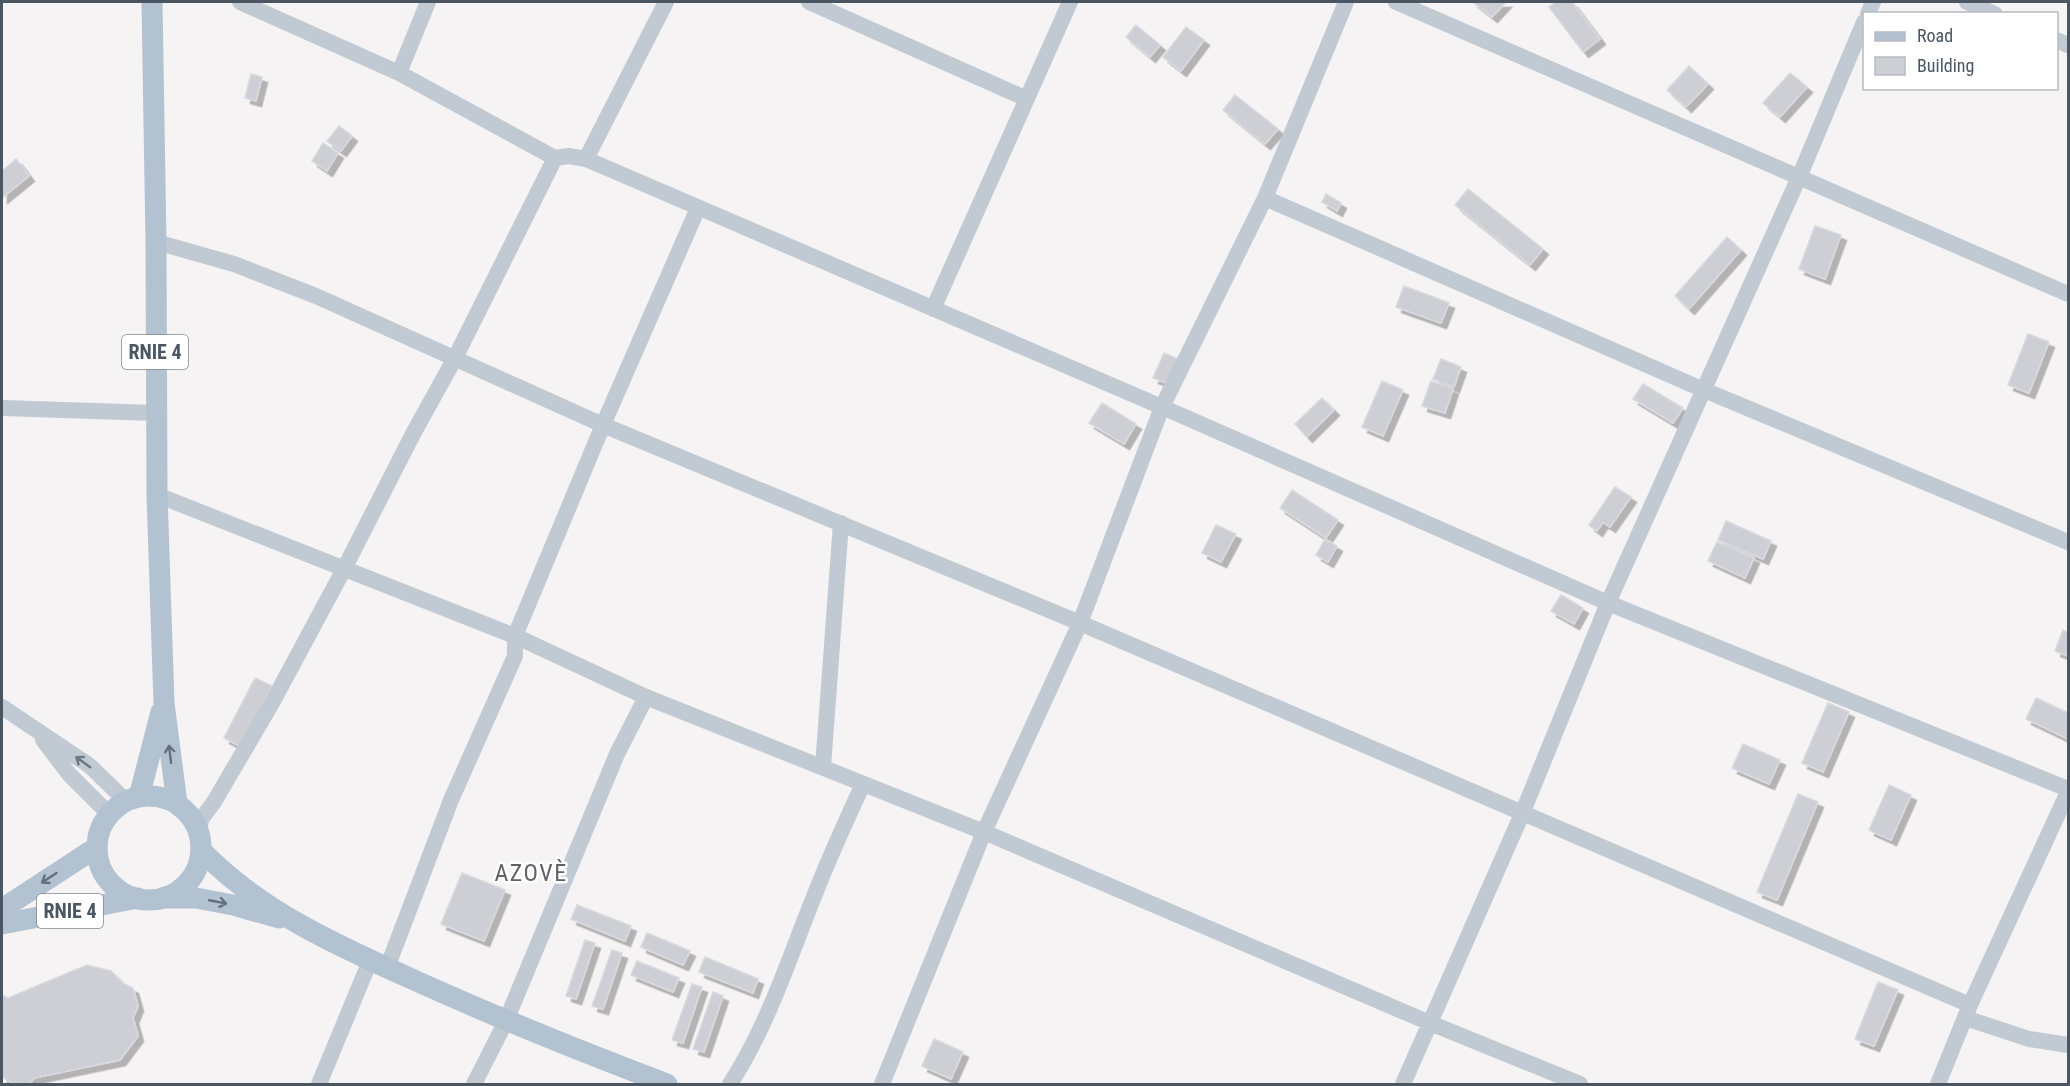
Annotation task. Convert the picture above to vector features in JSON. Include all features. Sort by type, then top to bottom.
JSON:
[{"type":"main road","name":"RNIE 4","points":[[152,2],[156,242],[156,495],[164,703],[177,804]]},
{"type":"main road","name":"RNIE 4","points":[[132,799],[164,703]]},
{"type":"main road","points":[[300,924],[233,905],[196,898],[138,898],[117,889],[108,880],[98,859],[98,835],[109,814],[132,799],[158,797],[177,804],[186,812],[200,841],[226,874],[300,924],[378,964],[506,1021],[668,1084]]},
{"type":"main road","points":[[160,898],[181,889],[189,881],[195,872],[200,841]]},
{"type":"main road","name":"RNIE 4","points":[[2,909],[97,847]]},
{"type":"main road","name":"RNIE 4","points":[[2,924],[138,898]]},
{"type":"street","points":[[240,2],[399,73],[555,158],[569,156],[586,159],[1162,407],[1608,603],[2068,791],[1967,1012],[1938,1084]]},
{"type":"street","points":[[399,73],[428,2]]},
{"type":"street","points":[[586,159],[666,2]]},
{"type":"street","points":[[808,2],[1027,99]]},
{"type":"street","points":[[933,309],[1070,2]]},
{"type":"street","points":[[882,1084],[984,832],[1080,622],[1162,407],[1265,198],[1346,2]]},
{"type":"street","points":[[1396,2],[1800,175],[2068,294]]},
{"type":"street","points":[[1967,2],[1992,8]]},
{"type":"street","points":[[1403,1084],[1522,814],[1608,603],[1800,175],[1863,24]]},
{"type":"street","points":[[200,841],[202,818],[214,802],[272,703],[344,569],[414,432],[455,358],[555,158]]},
{"type":"street","points":[[1265,198],[1704,390],[2068,542]]},
{"type":"street","points":[[319,1084],[378,964],[512,664],[515,656],[515,636],[603,425],[698,208]]},
{"type":"street","points":[[156,242],[234,264],[316,296],[603,425],[1080,622],[1522,814],[2029,1039],[2068,1045]]},
{"type":"street","points":[[2,408],[155,413]]},
{"type":"street","points":[[156,495],[515,636],[646,697],[984,832],[1430,1023],[1580,1084]]},
{"type":"street","points":[[823,767],[841,523]]},
{"type":"street","points":[[474,1084],[506,1021],[617,754],[646,697]]},
{"type":"street","points":[[2,707],[90,766],[132,799]]},
{"type":"street","points":[[34,727],[69,774],[109,814]]},
{"type":"street","points":[[730,1084],[746,1060],[768,1014],[817,886],[862,784]]},
{"type":"building","points":[[1473,2],[1506,2],[1492,17]]},
{"type":"building","points":[[1556,2],[1572,2],[1600,39],[1583,52],[1549,7]]},
{"type":"building","points":[[1136,25],[1160,45],[1150,57],[1126,37]]},
{"type":"building","points":[[1186,27],[1204,40],[1181,71],[1163,57]]},
{"type":"building","points":[[1689,66],[1708,84],[1686,107],[1667,90]]},
{"type":"building","points":[[1790,73],[1807,87],[1780,117],[1763,103]]},
{"type":"building","points":[[251,74],[262,77],[256,101],[245,98]]},
{"type":"building","points":[[1235,95],[1278,129],[1265,144],[1223,110]]},
{"type":"building","points":[[339,126],[352,136],[341,151],[327,141]]},
{"type":"building","points":[[323,143],[338,153],[327,171],[312,161]]},
{"type":"building","points":[[16,159],[29,176],[2,198],[2,171]]},
{"type":"building","points":[[1468,189],[1543,249],[1530,265],[1455,205]]},
{"type":"building","points":[[1326,194],[1341,203],[1337,211],[1322,202]]},
{"type":"building","points":[[1815,226],[1841,235],[1825,279],[1799,269]]},
{"type":"building","points":[[1727,237],[1741,250],[1689,309],[1675,296]]},
{"type":"building","points":[[1404,286],[1449,303],[1441,323],[1396,307]]},
{"type":"building","points":[[2028,334],[2049,342],[2029,393],[2008,385]]},
{"type":"building","points":[[1164,353],[1180,360],[1169,384],[1153,378]]},
{"type":"building","points":[[1441,359],[1461,367],[1454,387],[1433,379]]},
{"type":"building","points":[[1382,381],[1403,390],[1383,436],[1362,427]]},
{"type":"building","points":[[1431,381],[1453,389],[1445,413],[1422,406]]},
{"type":"building","points":[[1643,384],[1683,408],[1673,423],[1633,399]]},
{"type":"building","points":[[1322,398],[1334,410],[1307,437],[1295,424]]},
{"type":"building","points":[[1102,403],[1136,424],[1124,444],[1089,423]]},
{"type":"building","points":[[1615,487],[1631,497],[1610,527],[1603,522],[1597,531],[1589,525]]},
{"type":"building","points":[[1292,490],[1338,520],[1326,538],[1280,508]]},
{"type":"building","points":[[1726,521],[1771,541],[1763,559],[1718,540]]},
{"type":"building","points":[[1216,525],[1236,534],[1221,562],[1202,553]]},
{"type":"building","points":[[1325,539],[1337,546],[1328,562],[1316,555]]},
{"type":"building","points":[[1717,542],[1754,558],[1745,578],[1708,561]]},
{"type":"building","points":[[1561,595],[1583,608],[1574,624],[1551,611]]},
{"type":"building","points":[[2063,630],[2068,633],[2068,656],[2055,651]]},
{"type":"building","points":[[255,678],[272,686],[241,747],[224,738]]},
{"type":"building","points":[[2036,698],[2068,713],[2068,739],[2026,719]]},
{"type":"building","points":[[1828,703],[1849,712],[1823,772],[1802,763]]},
{"type":"building","points":[[1743,744],[1780,760],[1769,784],[1732,768]]},
{"type":"building","points":[[1889,785],[1911,795],[1891,840],[1869,830]]},
{"type":"building","points":[[1798,794],[1818,802],[1777,900],[1757,892]]},
{"type":"building","points":[[462,873],[505,890],[484,941],[441,924]]},
{"type":"building","points":[[577,905],[631,926],[625,941],[571,919]]},
{"type":"building","points":[[647,933],[690,951],[683,965],[641,947]]},
{"type":"building","points":[[585,940],[595,943],[576,999],[566,996]]},
{"type":"building","points":[[612,950],[622,953],[603,1009],[592,1006]]},
{"type":"building","points":[[705,957],[758,979],[753,993],[699,972]]},
{"type":"building","points":[[637,961],[679,978],[673,992],[631,975]]},
{"type":"building","points":[[87,965],[111,971],[124,984],[133,988],[138,1006],[133,1018],[138,1036],[120,1060],[34,1078],[29,1084],[14,1084],[2,1077],[2,995],[8,998]]},
{"type":"building","points":[[1878,982],[1898,990],[1874,1046],[1855,1039]]},
{"type":"building","points":[[692,984],[702,987],[683,1043],[672,1040]]},
{"type":"building","points":[[713,992],[723,996],[704,1052],[693,1049]]},
{"type":"building","points":[[934,1039],[963,1052],[951,1079],[922,1066]]},
{"type":"district","name":"AZOVÈ","points":[[531,873]]}]
